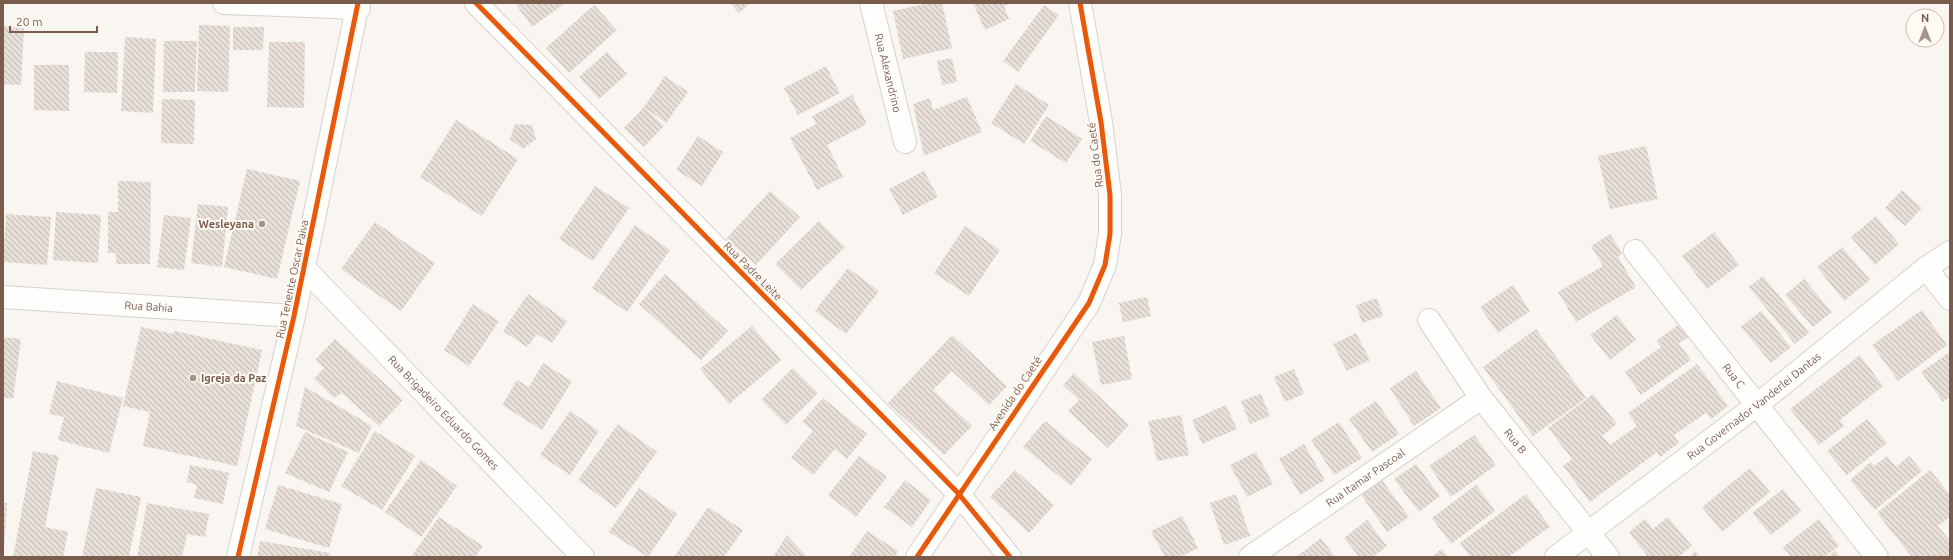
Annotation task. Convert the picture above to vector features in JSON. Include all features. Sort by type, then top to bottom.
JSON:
[{"type":"street","points":[[224,3],[359,6]]},
{"type":"street","name":"Rua Padre Leite","points":[[476,3],[958,493],[1010,557]]},
{"type":"street","name":"Rua Alexandrino","points":[[871,3],[905,142]]},
{"type":"street","name":"Rua do Caeté","points":[[1080,3],[1101,122],[1110,195],[1110,234],[1105,265],[1089,303]]},
{"type":"street","name":"Rua Tenente Oscar Paiva","points":[[238,557],[294,316],[359,6]]},
{"type":"street","name":"Rua C","points":[[1635,251],[1877,557]]},
{"type":"street","name":"Rua Governador Vanderlei Dantas","points":[[1556,557],[1588,531],[1757,405],[1926,268],[1950,252]]},
{"type":"street","name":"Rua Brigadeiro Eduardo Gomes","points":[[304,268],[583,557]]},
{"type":"street","points":[[1926,268],[1950,299]]},
{"type":"street","name":"Rua Bahia","points":[[3,297],[294,316]]},
{"type":"street","name":"Avenida do Caeté","points":[[916,557],[958,493],[1089,303]]},
{"type":"street","name":"Rua B","points":[[1429,320],[1481,398],[1608,557]]},
{"type":"street","name":"Rua Itamar Pascoal","points":[[1250,557],[1481,398]]},
{"type":"building","points":[[515,3],[565,3],[532,27]]},
{"type":"building","points":[[730,3],[750,3],[739,13]]},
{"type":"building","points":[[929,3],[942,3],[952,48],[903,59],[893,11]]},
{"type":"building","points":[[973,3],[1012,3],[1004,6],[1009,19],[985,30]]},
{"type":"building","points":[[594,5],[617,30],[569,73],[546,48]]},
{"type":"building","points":[[1044,5],[1059,15],[1018,72],[1003,61]]},
{"type":"building","points":[[199,25],[230,26],[228,92],[197,91]]},
{"type":"building","points":[[3,26],[24,28],[21,85],[3,84]]},
{"type":"building","points":[[233,27],[264,27],[263,50],[233,50]]},
{"type":"building","points":[[125,37],[156,39],[153,113],[121,111]]},
{"type":"building","points":[[164,41],[197,41],[195,92],[163,92]]},
{"type":"building","points":[[269,42],[305,42],[304,108],[267,107]]},
{"type":"building","points":[[85,52],[118,52],[117,93],[84,92]]},
{"type":"building","points":[[607,52],[627,74],[599,99],[579,77]]},
{"type":"building","points":[[952,58],[957,82],[942,85],[937,61]]},
{"type":"building","points":[[34,65],[69,65],[69,111],[34,110]]},
{"type":"building","points":[[826,66],[840,93],[798,115],[784,88]]},
{"type":"building","points":[[665,76],[688,92],[666,123],[644,107]]},
{"type":"building","points":[[1016,84],[1049,105],[1024,144],[991,123]]},
{"type":"building","points":[[852,95],[867,124],[827,145],[843,177],[817,190],[790,138],[816,124],[812,116]]},
{"type":"building","points":[[967,97],[982,132],[924,156],[913,104],[930,98],[933,110]]},
{"type":"building","points":[[162,99],[195,100],[194,144],[161,143]]},
{"type":"building","points":[[644,107],[664,126],[644,147],[624,128]]},
{"type":"building","points":[[1046,116],[1082,139],[1066,163],[1030,141]]},
{"type":"building","points":[[456,120],[518,159],[482,216],[420,177]]},
{"type":"building","points":[[515,124],[532,125],[536,139],[523,149],[510,139]]},
{"type":"building","points":[[698,136],[723,152],[702,186],[676,170]]},
{"type":"building","points":[[1646,146],[1658,199],[1610,209],[1598,156]]},
{"type":"building","name":"Wesleyana","points":[[247,169],[300,181],[277,279],[224,267]]},
{"type":"building","points":[[924,171],[938,197],[903,215],[889,189]]},
{"type":"building","points":[[118,181],[151,182],[150,264],[116,264],[116,253],[108,253],[108,212],[118,212]]},
{"type":"building","points":[[595,186],[629,208],[593,261],[559,239]]},
{"type":"building","points":[[1902,190],[1922,208],[1905,226],[1885,208]]},
{"type":"building","points":[[770,191],[800,217],[756,265],[726,239]]},
{"type":"building","points":[[198,204],[228,207],[222,267],[191,263]]},
{"type":"building","points":[[56,212],[101,215],[98,263],[53,260]]},
{"type":"building","points":[[6,214],[51,217],[47,265],[3,262]]},
{"type":"building","points":[[164,215],[191,218],[184,270],[157,267]]},
{"type":"building","points":[[1876,216],[1899,244],[1875,265],[1851,237]]},
{"type":"building","points":[[819,221],[845,247],[801,290],[775,264]]},
{"type":"building","points":[[375,222],[435,263],[401,311],[341,269]]},
{"type":"building","points":[[635,225],[670,250],[627,312],[592,288]]},
{"type":"building","points":[[965,226],[1000,250],[969,296],[934,273]]},
{"type":"building","points":[[1714,232],[1739,265],[1707,289],[1682,256]]},
{"type":"building","points":[[1610,234],[1622,253],[1618,257],[1636,287],[1576,322],[1558,292],[1603,266],[1591,246]]},
{"type":"building","points":[[1842,247],[1870,280],[1844,301],[1817,267]]},
{"type":"building","points":[[848,268],[879,291],[846,334],[815,311]]},
{"type":"building","points":[[665,274],[728,331],[701,360],[639,304]]},
{"type":"building","points":[[1763,276],[1809,333],[1795,344],[1749,287]]},
{"type":"building","points":[[1804,279],[1832,312],[1813,327],[1785,295]]},
{"type":"building","points":[[1513,285],[1530,311],[1498,333],[1480,307]]},
{"type":"building","points":[[528,294],[567,321],[552,343],[537,334],[527,347],[503,331]]},
{"type":"building","points":[[1147,297],[1151,316],[1123,322],[1119,303]]},
{"type":"building","points":[[1377,298],[1383,316],[1362,323],[1356,305]]},
{"type":"building","points":[[473,304],[499,321],[469,366],[444,350]]},
{"type":"building","points":[[1922,310],[1947,345],[1898,381],[1872,345]]},
{"type":"building","points":[[1761,311],[1791,347],[1771,363],[1741,327]]},
{"type":"building","points":[[1617,315],[1636,340],[1610,360],[1590,335]]},
{"type":"building","points":[[1678,325],[1688,338],[1679,343],[1691,360],[1641,395],[1625,372],[1661,347],[1656,341]]},
{"type":"building","points":[[752,326],[781,360],[729,404],[700,369]]},
{"type":"building","name":"Igreja da Paz","points":[[141,327],[174,334],[174,331],[262,350],[237,466],[143,446],[150,412],[123,406]]},
{"type":"building","points":[[1536,329],[1586,398],[1533,436],[1483,367]]},
{"type":"building","points":[[1356,333],[1370,360],[1347,371],[1333,344]]},
{"type":"building","points":[[952,335],[1007,386],[989,405],[952,371],[933,390],[972,426],[944,455],[888,403]]},
{"type":"building","points":[[1124,336],[1132,379],[1101,385],[1092,342]]},
{"type":"building","points":[[3,337],[21,339],[13,399],[3,397]]},
{"type":"building","points":[[335,339],[403,400],[379,426],[342,393],[334,398],[314,379],[324,368],[315,360]]},
{"type":"building","points":[[1950,352],[1950,397],[1943,402],[1921,372]]},
{"type":"building","points":[[1860,355],[1883,386],[1840,420],[1844,426],[1819,445],[1790,409]]},
{"type":"building","points":[[543,363],[572,381],[542,430],[502,405],[517,380],[529,387]]},
{"type":"building","points":[[1697,364],[1728,406],[1711,419],[1706,413],[1674,435],[1679,443],[1660,457],[1657,452],[1590,502],[1563,466],[1572,459],[1548,428],[1593,394],[1617,424],[1602,436],[1610,445],[1637,426],[1628,413]]},
{"type":"building","points":[[793,368],[818,393],[786,425],[761,400]]},
{"type":"building","points":[[1294,369],[1304,394],[1285,402],[1274,377]]},
{"type":"building","points":[[1416,371],[1441,408],[1414,426],[1390,388]]},
{"type":"building","points":[[1074,373],[1129,425],[1108,448],[1068,411],[1079,400],[1063,385]]},
{"type":"building","points":[[57,381],[123,398],[109,453],[58,440],[64,417],[49,414]]},
{"type":"building","points":[[305,387],[372,426],[359,453],[296,426]]},
{"type":"building","points":[[1261,394],[1270,416],[1250,424],[1241,401]]},
{"type":"building","points":[[823,398],[867,434],[847,459],[835,449],[813,475],[791,457],[813,431],[802,422]]},
{"type":"building","points":[[1376,401],[1399,434],[1372,452],[1349,419]]},
{"type":"building","points":[[1226,405],[1237,429],[1202,444],[1192,420]]},
{"type":"building","points":[[570,411],[599,431],[570,475],[540,455]]},
{"type":"building","points":[[1181,415],[1189,455],[1157,461],[1148,421]]},
{"type":"building","points":[[1867,419],[1887,443],[1847,475],[1827,451]]},
{"type":"building","points":[[1045,421],[1092,459],[1071,486],[1023,447]]},
{"type":"building","points":[[1339,422],[1362,458],[1334,475],[1311,440]]},
{"type":"building","points":[[618,424],[657,452],[616,508],[578,480]]},
{"type":"building","points":[[375,431],[415,456],[382,510],[341,486]]},
{"type":"building","points":[[305,432],[348,452],[329,492],[285,473]]},
{"type":"building","points":[[1474,435],[1496,465],[1451,497],[1429,466]]},
{"type":"building","points":[[1304,444],[1325,480],[1300,495],[1279,459]]},
{"type":"building","points":[[33,451],[59,456],[45,527],[68,532],[63,557],[13,557]]},
{"type":"building","points":[[1256,452],[1273,484],[1247,497],[1230,465]]},
{"type":"building","points":[[859,456],[887,477],[856,517],[828,495]]},
{"type":"building","points":[[1887,456],[1896,467],[1909,456],[1922,471],[1875,510],[1850,480],[1871,462],[1874,466]]},
{"type":"building","points":[[421,460],[457,486],[421,537],[385,512]]},
{"type":"building","points":[[1416,464],[1440,496],[1419,512],[1394,479]]},
{"type":"building","points":[[190,465],[229,473],[223,504],[194,498],[197,485],[187,482]]},
{"type":"building","points":[[1750,468],[1770,492],[1722,532],[1702,507]]},
{"type":"building","points":[[1015,470],[1054,505],[1029,533],[990,497]]},
{"type":"building","points":[[1930,470],[1950,495],[1950,517],[1938,526],[1950,541],[1950,557],[1912,557],[1877,513]]},
{"type":"building","points":[[905,480],[931,500],[912,527],[884,507]]},
{"type":"building","points":[[1382,480],[1409,517],[1387,532],[1361,495]]},
{"type":"building","points":[[278,485],[342,504],[329,548],[265,529]]},
{"type":"building","points":[[1476,485],[1495,511],[1451,544],[1432,518]]},
{"type":"building","points":[[96,488],[141,497],[129,557],[82,557]]},
{"type":"building","points":[[639,488],[677,514],[648,557],[609,532]]},
{"type":"building","points":[[1783,489],[1801,511],[1771,535],[1752,513]]},
{"type":"building","points":[[1236,494],[1250,536],[1224,545],[1210,503]]},
{"type":"building","points":[[1526,494],[1550,527],[1508,557],[1470,557],[1460,543]]},
{"type":"building","points":[[3,503],[7,503],[4,549],[3,549]]},
{"type":"building","points":[[147,503],[209,514],[205,537],[187,534],[182,557],[137,557]]},
{"type":"building","points":[[708,507],[743,530],[724,557],[674,557]]},
{"type":"building","points":[[1182,516],[1198,548],[1180,557],[1165,557],[1151,531]]},
{"type":"building","points":[[439,517],[483,546],[475,557],[411,557]]},
{"type":"building","points":[[1668,517],[1692,546],[1678,557],[1648,557],[1629,532],[1645,519],[1653,529]]},
{"type":"building","points":[[1819,519],[1839,546],[1824,557],[1791,557],[1783,547]]},
{"type":"building","points":[[1367,520],[1387,546],[1373,557],[1359,557],[1344,538]]},
{"type":"building","points":[[867,531],[898,551],[895,557],[849,557]]},
{"type":"building","points":[[787,535],[807,557],[773,557]]},
{"type":"building","points":[[1321,538],[1335,557],[1296,557]]},
{"type":"building","points":[[260,541],[330,553],[330,557],[257,557]]},
{"type":"building","points":[[1442,549],[1448,557],[1431,557]]},
{"type":"building","points":[[1696,551],[1700,557],[1689,557]]},
{"type":"building","points":[[1835,551],[1840,557],[1827,557]]},
{"type":"cycle path","points":[[238,557],[294,316],[358,3]]},
{"type":"cycle path","points":[[476,3],[958,493],[1010,557]]},
{"type":"cycle path","points":[[917,557],[1089,303],[1105,265],[1110,234],[1110,195],[1101,122],[1080,3]]},
{"type":"place","name":"Wesleyana","points":[[262,224]]},
{"type":"place","name":"Igreja da Paz","points":[[193,378]]}]
